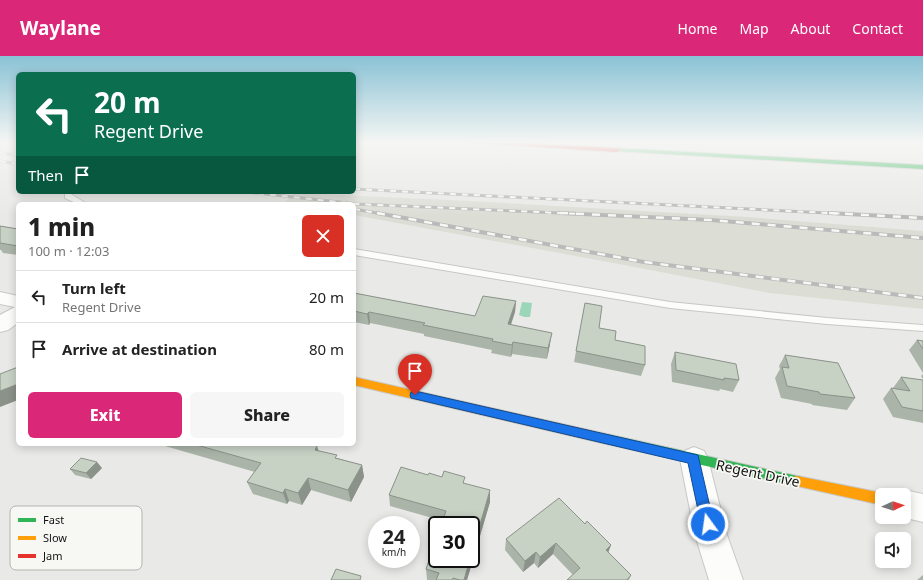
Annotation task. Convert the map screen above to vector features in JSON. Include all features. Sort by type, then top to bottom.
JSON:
[{"type":"main road","name":"Regent Drive","points":[[356,381],[694,459],[875,498]]},
{"type":"street","points":[[0,298],[16,302]]},
{"type":"street","points":[[0,325],[16,314]]},
{"type":"street","points":[[694,459],[711,535],[726,580]]},
{"type":"street","points":[[911,505],[923,508]]},
{"type":"lane","points":[[68,196],[79,202]]},
{"type":"lane","points":[[356,252],[670,305],[923,328]]},
{"type":"shaded area","points":[[293,194],[471,201],[747,217],[923,231],[923,309],[769,293],[356,215],[356,202],[285,202]]},
{"type":"shaded area","points":[[522,302],[532,303],[530,317],[519,315]]},
{"type":"building","points":[[0,226],[16,229],[16,246],[0,243]]},
{"type":"building","points":[[356,293],[475,316],[483,296],[516,301],[508,324],[552,333],[548,348],[513,342],[512,345],[492,341],[493,339],[423,325],[425,323],[369,312],[367,314],[356,311]]},
{"type":"building","points":[[585,303],[602,306],[599,328],[616,331],[615,340],[645,346],[645,365],[576,351]]},
{"type":"building","points":[[917,340],[923,341],[923,349]]},
{"type":"building","points":[[675,352],[736,364],[739,380],[724,378],[724,380],[676,370]]},
{"type":"building","points":[[785,355],[838,363],[855,398],[820,394],[819,392],[787,386],[782,367],[789,368]]},
{"type":"building","points":[[16,368],[16,385],[0,391],[0,374]]},
{"type":"building","points":[[901,377],[923,380],[923,411],[902,407],[891,388],[910,391]]},
{"type":"building","points":[[200,446],[317,446],[315,450],[337,455],[335,458],[362,465],[348,490],[308,478],[298,493],[285,489],[283,493],[247,482],[261,463]]},
{"type":"building","points":[[81,458],[97,462],[86,473],[70,469]]},
{"type":"building","points":[[401,467],[428,475],[429,473],[442,477],[444,471],[465,477],[463,483],[490,490],[480,525],[480,516],[444,516],[446,511],[389,495]]},
{"type":"building","points":[[559,498],[585,524],[587,521],[611,545],[606,550],[631,575],[627,580],[567,580],[580,568],[556,543],[540,557],[536,552],[525,561],[506,539]]},
{"type":"building","points":[[428,563],[428,568],[467,568],[464,580],[453,578],[452,580],[436,580],[439,573],[426,569]]},
{"type":"building","points":[[336,569],[361,576],[360,580],[331,580]]},
{"type":"railway","points":[[356,189],[844,214]]},
{"type":"railway","points":[[264,194],[338,202]]},
{"type":"railway","points":[[356,204],[572,214]]},
{"type":"railway","points":[[356,209],[382,214]]},
{"type":"railway","points":[[377,213],[644,262],[923,298]]},
{"type":"railway","points":[[560,213],[572,214]]},
{"type":"railway","points":[[829,213],[844,214]]},
{"type":"railway","points":[[572,214],[582,214]]},
{"type":"railway","points":[[572,214],[711,220],[923,238]]},
{"type":"railway","points":[[844,214],[848,214]]},
{"type":"railway","points":[[844,214],[923,218]]},
{"type":"traffic: fast","points":[[913,166],[923,167]]},
{"type":"traffic: fast","points":[[602,438],[797,481]]},
{"type":"traffic: slow","points":[[356,381],[602,438]]},
{"type":"traffic: slow","points":[[797,481],[875,498]]},
{"type":"route","points":[[415,395],[694,459],[708,524]]}]
